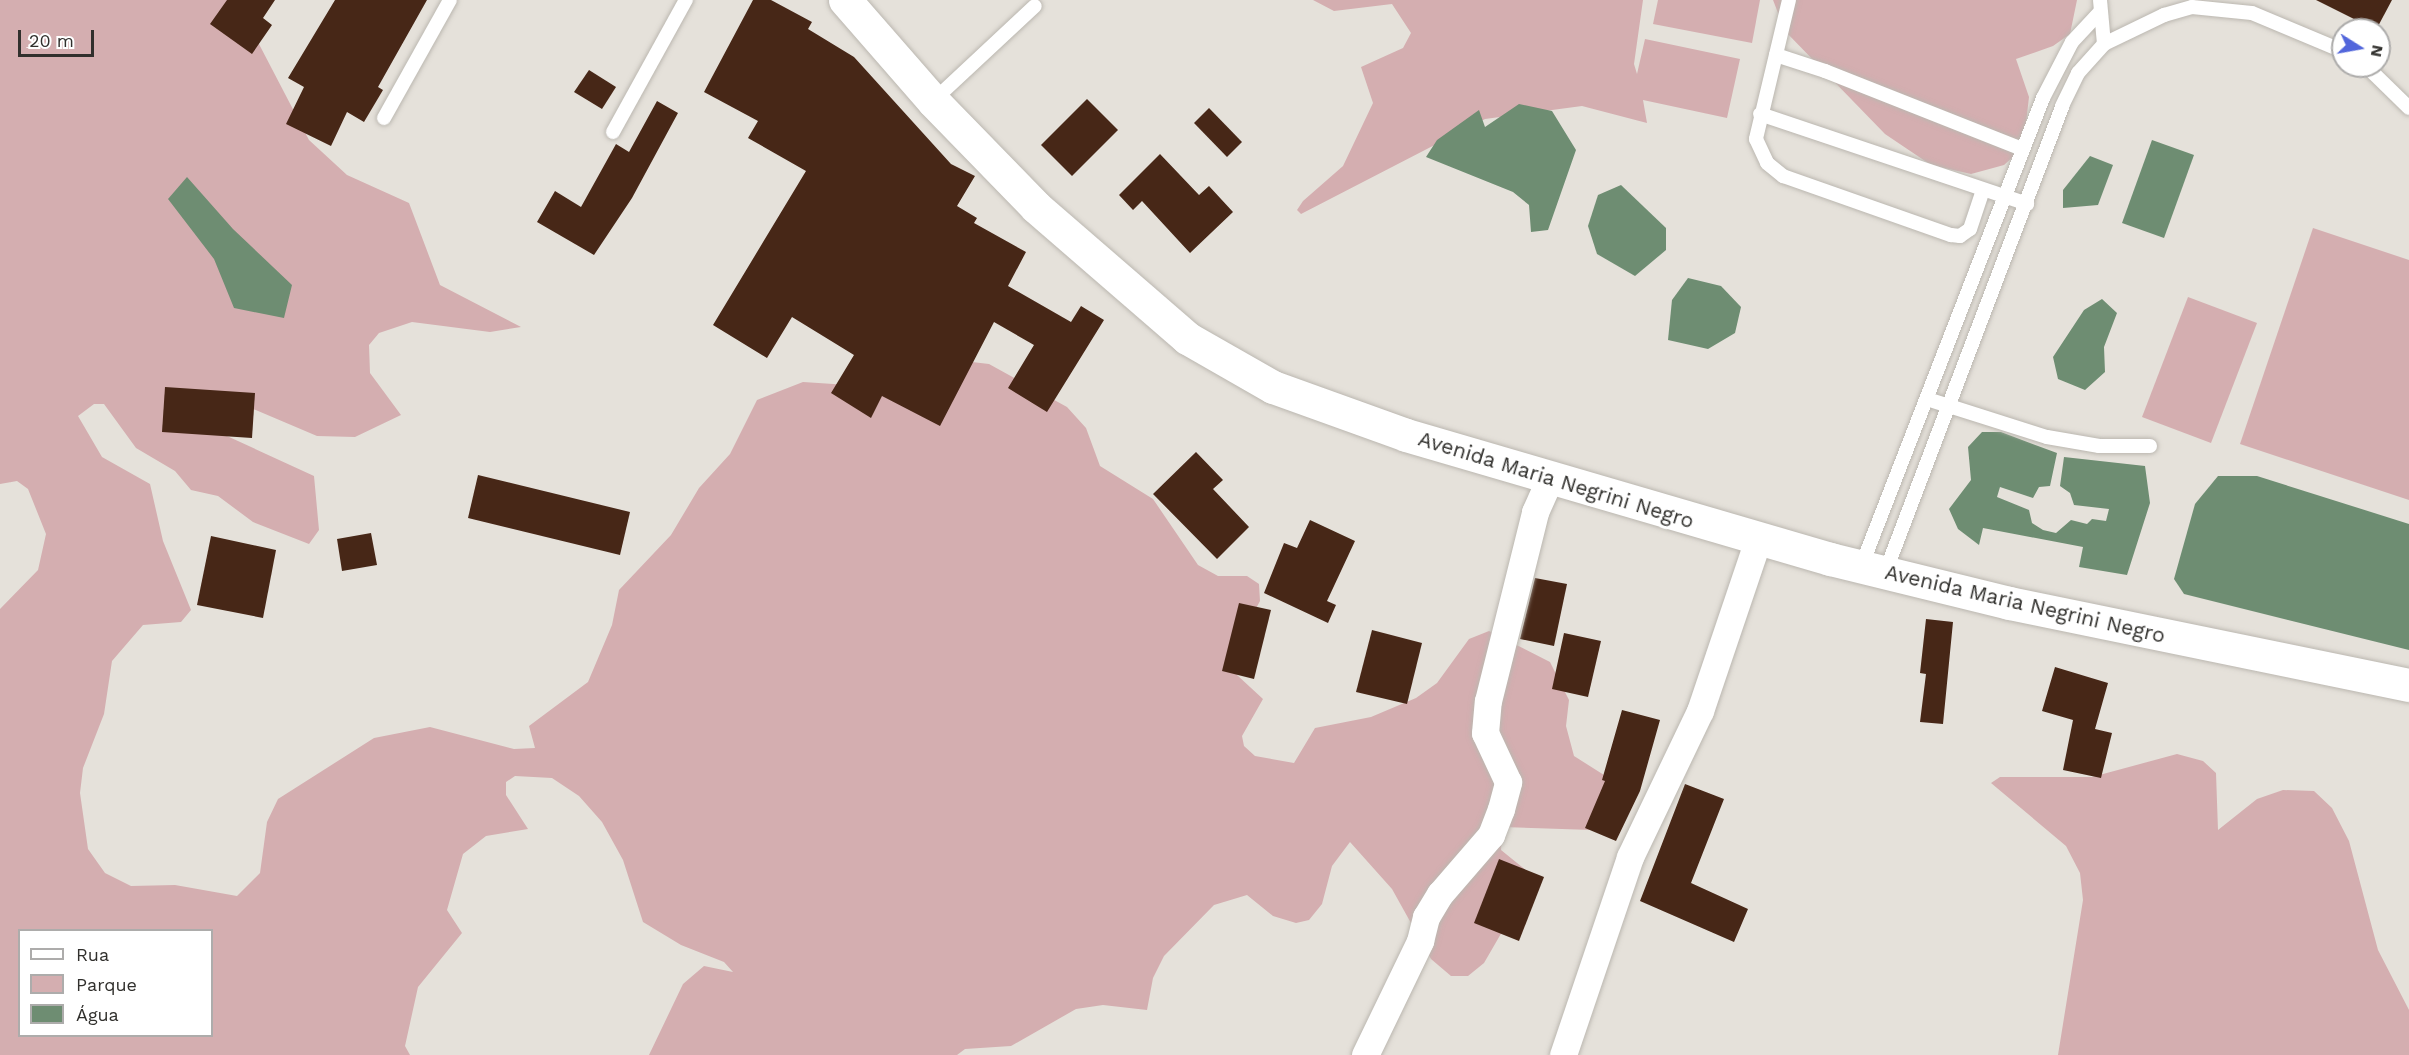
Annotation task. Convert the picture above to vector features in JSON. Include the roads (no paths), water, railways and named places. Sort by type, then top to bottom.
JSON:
[{"type":"street","name":"Avenida Maria Negrini Negro","points":[[845,0],[933,101],[1036,207],[1128,290],[1214,354],[1273,387],[1325,408],[1758,540],[2009,603],[2409,685]]},
{"type":"street","points":[[1365,1055],[1420,940],[1426,917],[1440,894],[1491,835],[1501,809],[1508,782],[1485,733],[1488,701],[1535,512],[1550,478]]},
{"type":"street","points":[[1563,1055],[1630,858],[1700,711],[1758,540]]},
{"type":"lane","points":[[384,118],[450,0]]},
{"type":"lane","points":[[613,132],[686,0]]},
{"type":"lane","points":[[1789,0],[1760,114],[1756,139],[1760,153],[1783,176],[1951,235],[1960,236],[1970,229],[1983,190]]},
{"type":"lane","points":[[933,101],[1035,6]]},
{"type":"lane","points":[[2099,6],[2104,44]]},
{"type":"lane","points":[[1873,570],[1927,399],[2002,196],[2072,42],[2099,6]]},
{"type":"lane","points":[[1873,570],[1950,409],[2062,106],[2079,73],[2104,44],[2164,15],[2192,7],[2221,8],[2252,13],[2331,46]]},
{"type":"lane","points":[[1776,55],[1825,71],[2022,150]]},
{"type":"lane","points":[[2378,78],[2409,108]]},
{"type":"lane","points":[[1760,114],[2027,204]]},
{"type":"lane","points":[[1927,399],[1950,409],[2047,437],[2099,446],[2150,446]]},
{"type":"water","points":[[1519,104],[1552,111],[1576,150],[1548,230],[1531,232],[1529,205],[1513,192],[1426,157],[1437,140],[1479,110],[1485,127]]},
{"type":"water","points":[[2152,140],[2194,155],[2164,238],[2122,223]]},
{"type":"water","points":[[2090,156],[2113,165],[2098,205],[2063,208],[2063,190]]},
{"type":"water","points":[[187,177],[233,229],[292,285],[284,318],[234,308],[214,259],[168,199]]},
{"type":"water","points":[[1621,185],[1666,228],[1666,250],[1635,276],[1597,254],[1588,226],[1598,195]]},
{"type":"water","points":[[1688,278],[1721,286],[1741,307],[1735,333],[1708,349],[1668,340],[1672,300]]},
{"type":"water","points":[[2102,299],[2117,313],[2104,347],[2105,372],[2085,390],[2058,379],[2053,357],[2084,310]]},
{"type":"water","points":[[1982,432],[2001,432],[2057,453],[2050,486],[2039,487],[2033,498],[2000,487],[1997,497],[2029,510],[2032,523],[2043,530],[2056,533],[2071,520],[2087,524],[2092,519],[2106,521],[2109,509],[2074,505],[2070,493],[2060,486],[2064,457],[2145,466],[2150,503],[2127,575],[2079,567],[2083,547],[1983,528],[1979,545],[1958,529],[1949,509],[1971,480],[1968,447]]},
{"type":"water","points":[[2218,476],[2257,476],[2409,524],[2409,650],[2184,594],[2174,579],[2195,504]]}]
